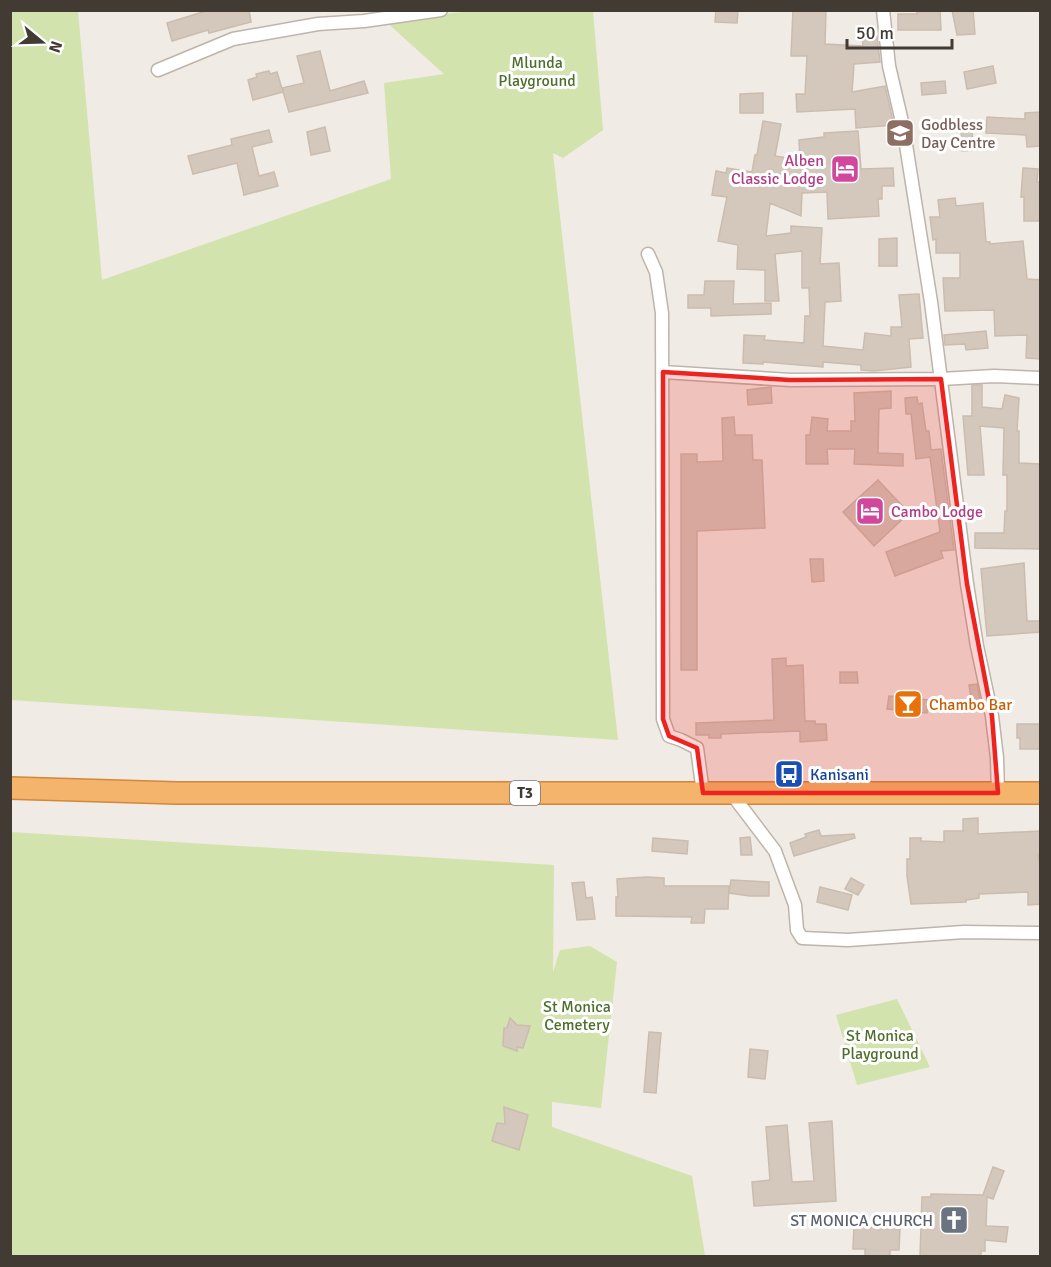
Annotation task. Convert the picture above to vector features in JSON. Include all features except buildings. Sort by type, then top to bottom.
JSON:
[{"type":"highway","name":"T3","points":[[10,788],[177,793],[1041,793]]},
{"type":"street","points":[[158,70],[233,39],[363,16],[441,10]]},
{"type":"street","points":[[883,10],[889,66],[903,126],[933,312],[976,646],[992,716],[998,793]]},
{"type":"street","points":[[648,254],[656,272],[662,313],[663,719],[669,736],[697,748],[703,793]]},
{"type":"street","points":[[663,372],[790,380],[941,379],[994,376],[1041,378]]},
{"type":"street","points":[[731,793],[775,851],[795,905],[797,930],[802,938],[848,940],[964,932],[1041,933]]},
{"type":"highlighted area","points":[[663,372],[790,380],[941,379],[967,584],[992,716],[998,793],[703,793],[697,748],[669,736],[663,719]]},
{"type":"green space","name":"Mlunda Playground","points":[[483,10],[593,11],[603,130],[563,158],[553,153],[618,740],[11,700],[10,11],[78,11],[102,280],[391,179],[384,83],[444,74],[384,20]]},
{"type":"green space","name":"St Monica Cemetery","points":[[10,832],[554,865],[553,972],[560,950],[590,946],[617,962],[601,1108],[552,1102],[552,1127],[692,1176],[705,1256],[11,1256]]},
{"type":"green space","name":"St Monica Playground","points":[[897,999],[930,1067],[857,1085],[836,1015]]},
{"type":"place","name":"Godbless Day Centre","points":[[900,133]]},
{"type":"place","name":"Alben Classic Lodge","points":[[845,169]]},
{"type":"place","name":"Cambo Lodge","points":[[870,511]]},
{"type":"place","name":"Chambo Bar","points":[[908,704]]},
{"type":"place","name":"Kanisani","points":[[789,774]]},
{"type":"place","name":"ST MONICA CHURCH","points":[[954,1220]]}]
